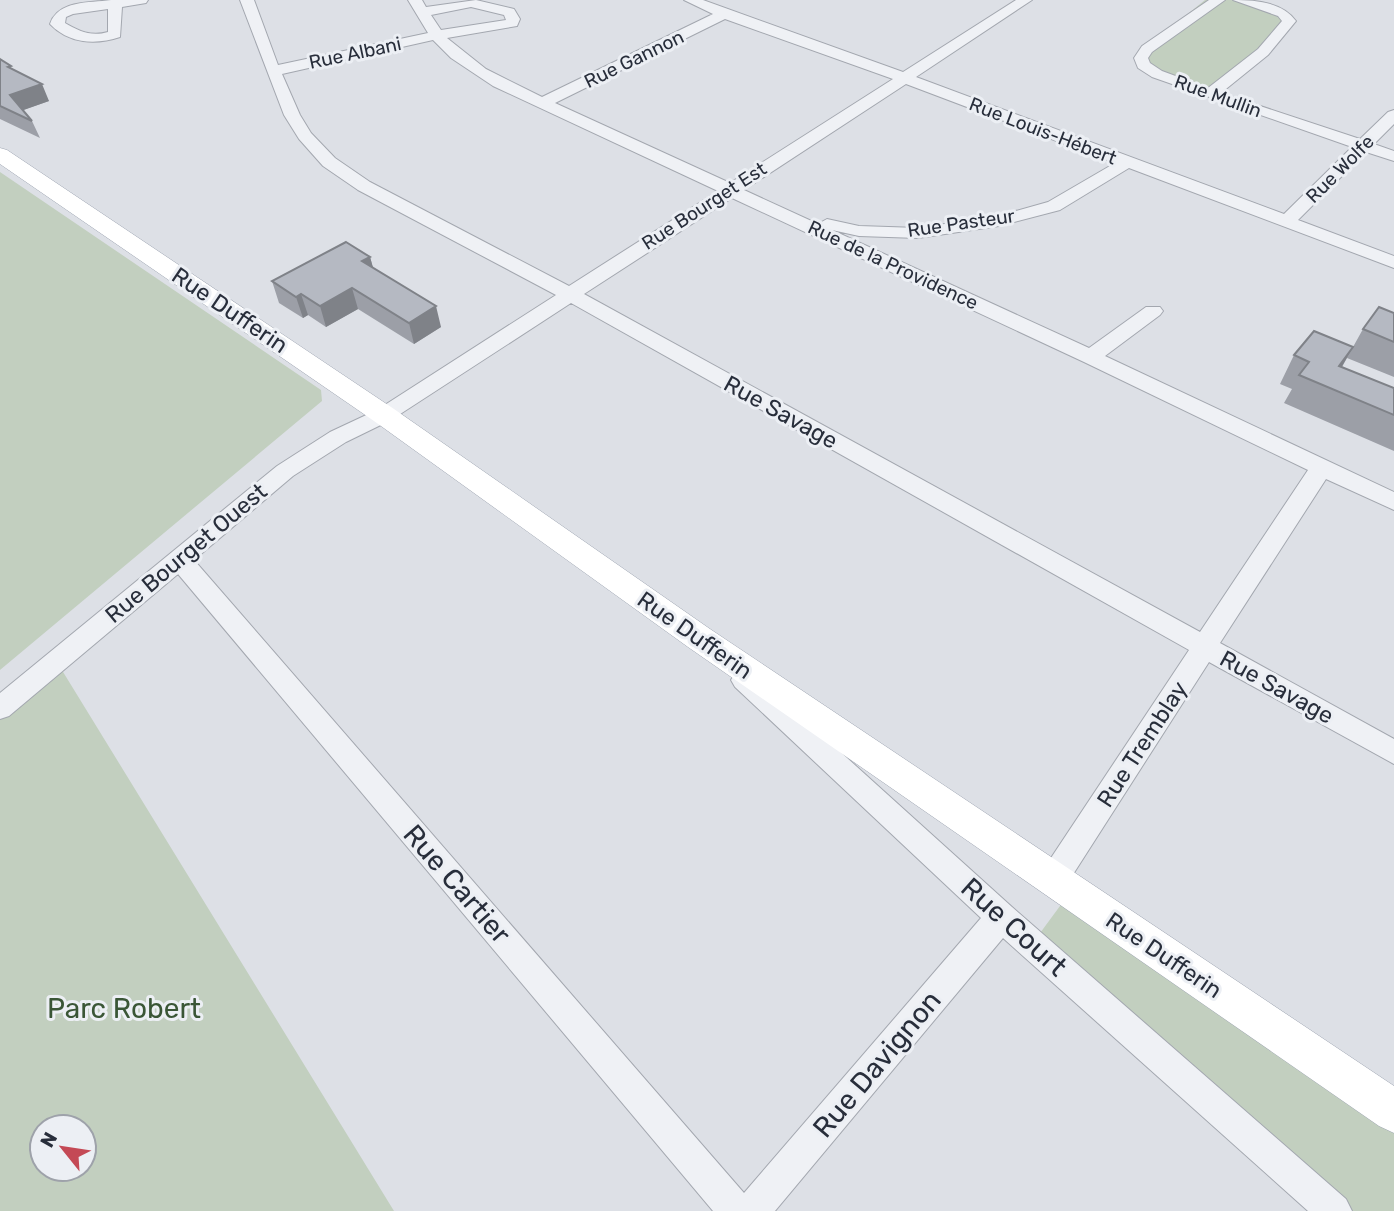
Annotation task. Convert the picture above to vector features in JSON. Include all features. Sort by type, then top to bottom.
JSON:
[{"type":"main road","name":"Rue Dufferin","points":[[0,154],[384,415],[699,638],[1394,1111]]},
{"type":"street","points":[[115,5],[141,0]]},
{"type":"street","name":"Rue Savage","points":[[247,0],[272,71],[305,136],[329,162],[364,186],[569,294],[1394,752]]},
{"type":"street","name":"Rue Louis-Hébert","points":[[691,0],[724,15],[904,78],[1394,262]]},
{"type":"street","name":"Rue Bourget Est","points":[[384,415],[1025,0]]},
{"type":"street","name":"Rue Mullin","points":[[1218,0],[1147,49],[1141,58],[1143,65],[1149,71],[1210,94],[1394,156]]},
{"type":"street","points":[[1210,94],[1263,52],[1289,21],[1283,13],[1240,0]]},
{"type":"street","name":"Rue Albani","points":[[272,71],[437,35],[512,23],[513,16],[509,12],[478,3],[419,6]]},
{"type":"street","name":"Rue de la Providence","points":[[419,6],[437,35],[468,65],[498,83],[1091,357],[1394,502]]},
{"type":"street","name":"Rue Gannon","points":[[543,103],[724,15]]},
{"type":"street","name":"Rue Wolfe","points":[[1286,222],[1394,115]]},
{"type":"street","name":"Rue Pasteur","points":[[784,215],[859,231],[918,233],[999,221],[1054,206],[1126,163]]},
{"type":"street","points":[[1091,357],[1153,311]]},
{"type":"street","name":"Rue Bourget Ouest","points":[[0,708],[285,471],[338,437],[384,415]]},
{"type":"street","name":"Rue Tremblay","points":[[1053,880],[1321,468]]},
{"type":"street","name":"Rue Cartier","points":[[178,558],[736,1211]]},
{"type":"street","name":"Rue Court","points":[[699,638],[1001,917],[1334,1211]]},
{"type":"street","name":"Rue Davignon","points":[[752,1211],[1001,917]]},
{"type":"green space","points":[[1205,0],[1241,0],[1293,19],[1280,33],[1204,92],[1150,75],[1142,51]]},
{"type":"green space","points":[[0,172],[321,390],[322,401],[0,670]]},
{"type":"green space","name":"Parc Robert","points":[[60,667],[394,1211],[0,1211],[0,720]]},
{"type":"green space","points":[[1071,891],[1394,1115],[1394,1211],[1337,1211],[1032,944]]},
{"type":"building","points":[[0,59],[11,66],[8,67],[42,84],[10,95],[32,121],[0,106]]},
{"type":"building","points":[[346,242],[370,257],[362,261],[436,306],[409,323],[352,288],[320,306],[301,294],[296,297],[272,281]]},
{"type":"building","points":[[1379,307],[1394,313],[1394,342],[1363,329]]},
{"type":"building","points":[[1314,331],[1353,347],[1339,366],[1394,388],[1394,415],[1299,375],[1309,362],[1294,355]]}]
